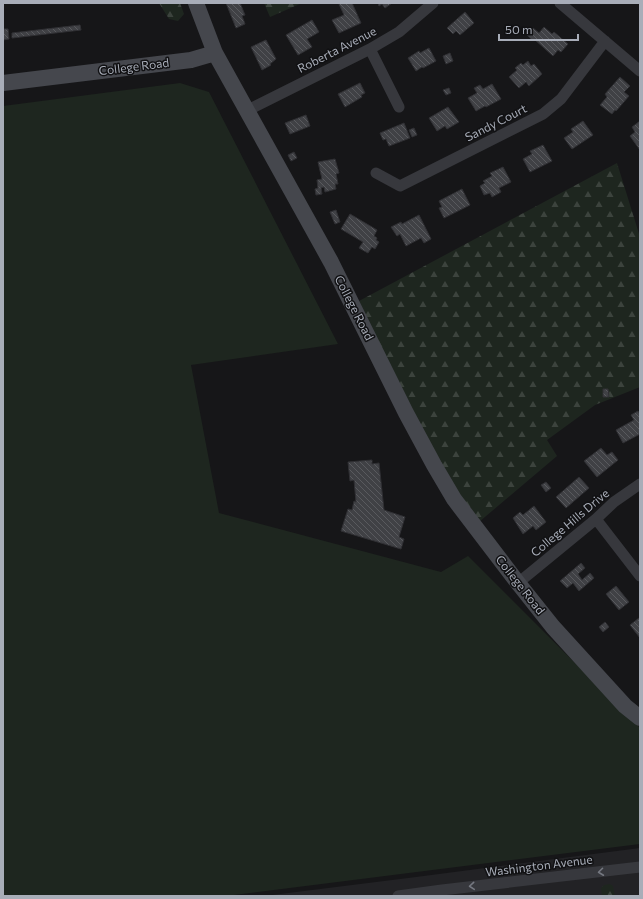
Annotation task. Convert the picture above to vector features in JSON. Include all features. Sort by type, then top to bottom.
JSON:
[{"type":"street","points":[[196,3],[215,53]]},
{"type":"street","name":"Roberta Avenue","points":[[246,111],[370,49],[399,32],[433,3]]},
{"type":"street","points":[[560,3],[640,71]]},
{"type":"street","name":"Sandy Court","points":[[376,174],[400,186],[543,114],[561,99],[606,41]]},
{"type":"street","points":[[370,49],[399,107]]},
{"type":"street","name":"College Road","points":[[3,83],[191,60],[215,53],[331,262],[389,380],[434,465],[454,499],[518,583],[574,650],[625,706],[640,718]]},
{"type":"street","name":"College Hills Drive","points":[[518,583],[596,519],[614,502],[640,484]]},
{"type":"street","points":[[596,519],[640,576]]},
{"type":"street","name":"Washington Avenue","points":[[398,896],[439,893],[640,867]]},
{"type":"shaded area","points":[[640,848],[640,896],[264,896],[416,877]]},
{"type":"green space","points":[[159,3],[180,3],[184,14],[178,21],[169,19]]},
{"type":"green space","points":[[264,3],[302,3],[270,17]]},
{"type":"green space","points":[[180,83],[209,92],[338,344],[191,365],[219,513],[441,572],[468,556],[640,728],[640,844],[226,896],[3,896],[3,106]]},
{"type":"green space","points":[[617,163],[640,237],[640,387],[595,405],[547,440],[557,456],[479,522],[451,482],[420,426],[359,301]]},
{"type":"green space","points":[[610,884],[613,886],[615,896],[602,896],[601,888],[604,885]]},
{"type":"building","points":[[226,3],[240,3],[245,15],[242,16],[245,24],[236,28]]},
{"type":"building","points":[[352,3],[361,23],[339,33],[332,20],[344,15],[339,4]]},
{"type":"building","points":[[378,3],[392,3],[385,8],[382,4],[379,6]]},
{"type":"building","points":[[465,12],[474,23],[460,35],[456,31],[453,34],[447,28]]},
{"type":"building","points":[[312,20],[319,32],[307,39],[312,47],[298,55],[286,35]]},
{"type":"building","points":[[80,25],[81,30],[12,38],[12,33]]},
{"type":"building","points":[[544,27],[552,34],[554,32],[568,44],[561,52],[558,50],[553,56],[534,39],[533,41],[527,35],[533,28],[539,33]]},
{"type":"building","points":[[3,29],[8,29],[9,39],[3,40]]},
{"type":"building","points":[[266,40],[276,59],[270,64],[271,65],[262,70],[251,47]]},
{"type":"building","points":[[429,48],[436,61],[416,71],[408,58],[419,51],[420,53]]},
{"type":"building","points":[[450,53],[453,61],[446,64],[443,56]]},
{"type":"building","points":[[528,61],[531,66],[534,64],[542,74],[529,86],[526,82],[519,88],[509,77],[517,70],[515,68],[521,63],[523,65]]},
{"type":"building","points":[[620,77],[630,86],[624,92],[629,96],[612,114],[600,105],[607,97],[605,94]]},
{"type":"building","points":[[360,83],[365,93],[361,95],[362,97],[345,107],[338,94]]},
{"type":"building","points":[[492,84],[501,99],[476,111],[468,98],[477,93],[474,88],[480,85],[483,89]]},
{"type":"building","points":[[449,88],[451,93],[446,95],[443,90]]},
{"type":"building","points":[[448,107],[459,122],[447,129],[445,126],[437,131],[429,118]]},
{"type":"building","points":[[306,115],[310,126],[290,134],[285,123]]},
{"type":"building","points":[[583,121],[593,135],[572,149],[564,138],[573,132],[571,129]]},
{"type":"building","points":[[640,121],[640,150],[630,136],[635,132],[632,127]]},
{"type":"building","points":[[404,123],[410,138],[389,146],[386,139],[383,140],[380,133]]},
{"type":"building","points":[[414,128],[417,135],[412,137],[409,130]]},
{"type":"building","points":[[543,145],[552,161],[530,172],[523,159],[532,154],[530,151]]},
{"type":"building","points":[[294,152],[297,158],[291,161],[288,155]]},
{"type":"building","points":[[335,159],[339,173],[336,174],[338,184],[335,184],[336,189],[325,192],[324,187],[321,188],[322,194],[316,195],[315,189],[318,188],[317,180],[322,179],[318,162]]},
{"type":"building","points":[[503,167],[511,182],[499,188],[501,192],[492,197],[490,193],[484,195],[480,186],[485,183],[483,181],[492,176],[490,173]]},
{"type":"building","points":[[462,189],[470,205],[444,218],[439,208],[442,207],[439,201]]},
{"type":"building","points":[[336,210],[340,222],[335,224],[330,212]]},
{"type":"building","points":[[350,214],[377,230],[374,236],[379,242],[375,249],[372,247],[368,253],[359,248],[363,242],[341,229]]},
{"type":"building","points":[[419,215],[431,239],[424,243],[421,238],[406,246],[400,234],[397,236],[391,227],[401,222],[402,224]]},
{"type":"building","points":[[603,389],[608,389],[609,397],[603,397]]},
{"type":"building","points":[[638,411],[640,414],[640,434],[623,443],[616,430],[634,420],[631,415]]},
{"type":"building","points":[[601,448],[607,455],[612,452],[618,460],[597,477],[584,461]]},
{"type":"building","points":[[372,460],[372,464],[379,463],[384,510],[405,517],[399,537],[404,539],[401,549],[341,531],[348,509],[352,510],[354,501],[356,502],[354,480],[350,481],[348,462]]},
{"type":"building","points":[[579,477],[589,488],[566,508],[556,497]]},
{"type":"building","points":[[546,482],[551,488],[546,492],[541,485]]},
{"type":"building","points":[[534,506],[546,522],[536,530],[533,526],[523,534],[513,518],[520,512],[523,515]]},
{"type":"building","points":[[581,563],[585,568],[578,574],[582,580],[590,573],[594,578],[579,591],[573,583],[567,588],[560,581]]},
{"type":"building","points":[[616,586],[629,602],[619,610],[606,594]]},
{"type":"building","points":[[640,618],[640,638],[630,625]]},
{"type":"building","points":[[605,622],[609,627],[603,632],[599,627]]}]
